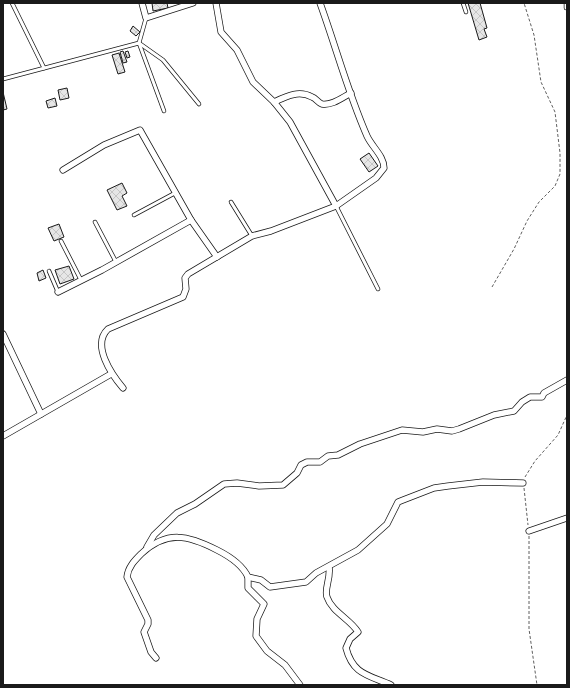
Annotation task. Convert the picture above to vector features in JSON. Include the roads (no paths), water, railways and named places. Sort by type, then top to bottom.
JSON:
[{"type":"street","points":[[142,3],[146,18],[193,3]]},
{"type":"street","points":[[216,3],[220,32],[237,50],[253,82],[274,102],[290,122],[336,206]]},
{"type":"street","points":[[123,388],[111,374],[102,349],[103,338],[106,331],[183,297],[186,289],[185,278],[188,274],[252,236],[270,231],[336,206],[376,178],[384,168],[382,160],[368,138],[320,3]]},
{"type":"street","points":[[274,102],[300,93],[313,97],[321,104],[330,104],[351,93]]},
{"type":"street","points":[[63,170],[104,146],[140,130],[191,220],[217,257]]},
{"type":"street","points":[[58,292],[116,262],[191,220]]},
{"type":"street","points":[[3,334],[41,414]]},
{"type":"street","points":[[3,436],[111,374]]},
{"type":"street","points":[[156,658],[151,652],[144,632],[148,624],[148,620],[127,577],[130,567],[146,550],[154,535],[177,513],[195,504],[224,484],[232,483],[247,486],[283,484],[296,473],[301,465],[307,462],[320,462],[328,456],[338,455],[360,444],[398,431],[459,429],[494,415],[514,411],[522,402],[530,397],[542,397],[544,393],[567,380]]},
{"type":"street","points":[[248,577],[261,580],[270,588],[306,582],[316,573],[358,550],[390,520],[398,502],[434,488],[483,482],[523,483]]},
{"type":"street","points":[[529,531],[567,518]]},
{"type":"street","points":[[146,550],[172,538],[189,538],[201,542],[227,555],[245,571],[248,577],[248,588],[264,604],[257,619],[256,636],[267,651],[285,665],[300,685]]},
{"type":"street","points":[[329,567],[330,574],[326,593],[327,598],[333,607],[358,632],[350,639],[346,648],[349,658],[363,674],[391,685]]},
{"type":"lane","points":[[12,3],[44,68]]},
{"type":"lane","points":[[464,3],[466,12]]},
{"type":"lane","points":[[566,3],[566,8]]},
{"type":"lane","points":[[146,18],[139,44],[164,111]]},
{"type":"lane","points":[[3,80],[139,44],[163,60],[199,104]]},
{"type":"lane","points":[[134,215],[175,193]]},
{"type":"lane","points":[[231,202],[252,236]]},
{"type":"lane","points":[[336,206],[378,288]]},
{"type":"lane","points":[[95,222],[116,262]]},
{"type":"lane","points":[[61,241],[81,280]]},
{"type":"lane","points":[[49,271],[58,292]]}]
